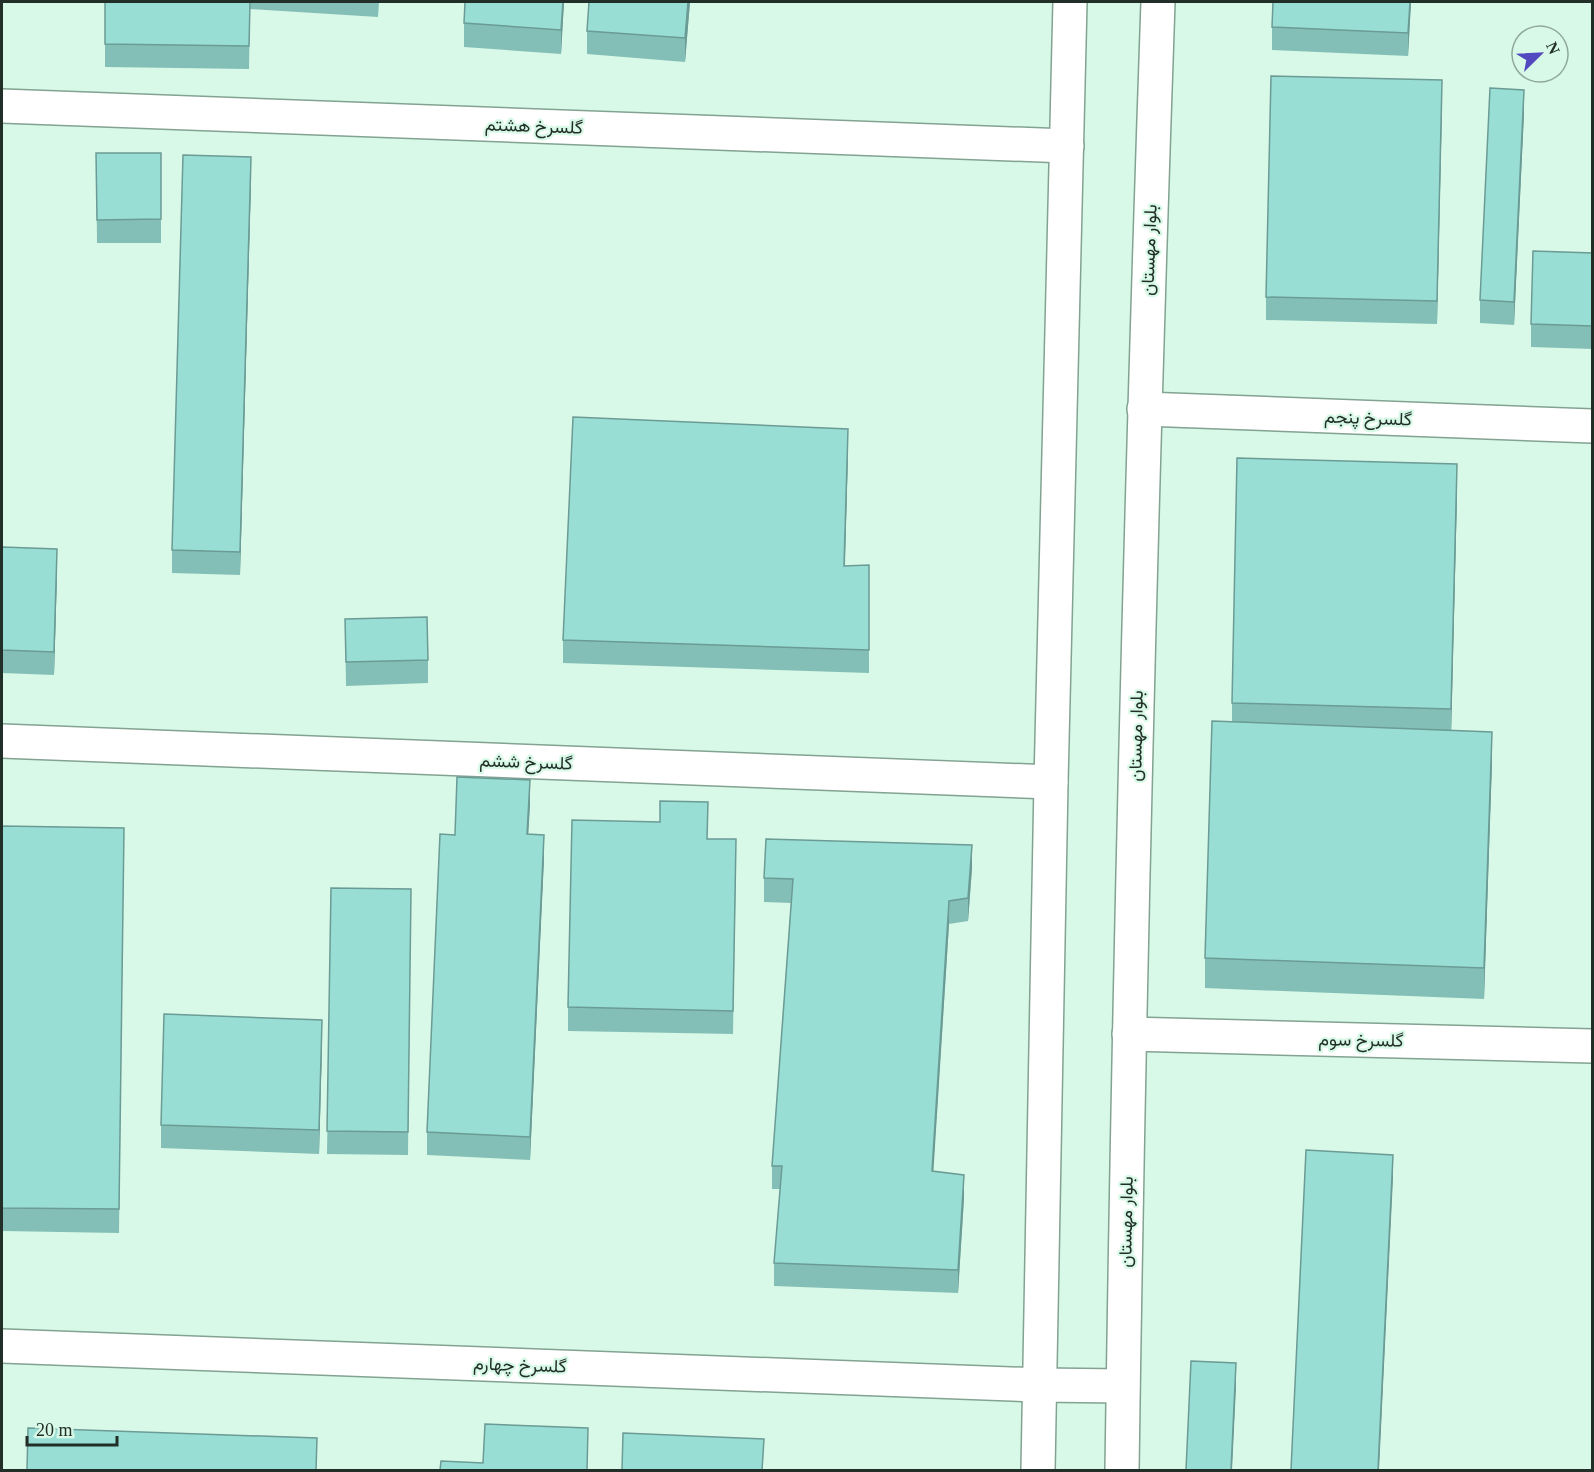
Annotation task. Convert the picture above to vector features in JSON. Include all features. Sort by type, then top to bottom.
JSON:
[{"type":"street","points":[[1038,1470],[1070,2]]},
{"type":"street","name":"بلوار مهستان","points":[[1122,1470],[1129,1034],[1144,409],[1158,2]]},
{"type":"street","name":"گلسرخ هشتم","points":[[2,106],[1067,146]]},
{"type":"street","name":"گلسرخ پنجم","points":[[1144,409],[1593,426]]},
{"type":"street","name":"گلسرخ ششم","points":[[2,741],[1052,782]]},
{"type":"street","name":"گلسرخ سوم","points":[[1129,1034],[1593,1046]]},
{"type":"street","name":"گلسرخ چهارم","points":[[2,1346],[1039,1385],[1123,1386]]},
{"type":"building","points":[[105,2],[250,2],[249,46],[105,44]]},
{"type":"building","points":[[465,2],[563,2],[561,30],[464,23]]},
{"type":"building","points":[[589,2],[688,2],[685,38],[587,31]]},
{"type":"building","points":[[1273,2],[1410,2],[1408,33],[1272,27]]},
{"type":"building","points":[[1271,76],[1442,80],[1437,301],[1266,297]]},
{"type":"building","points":[[1490,88],[1524,90],[1514,302],[1480,300]]},
{"type":"building","points":[[96,153],[161,153],[161,219],[97,220]]},
{"type":"building","points":[[183,155],[251,157],[240,552],[172,550]]},
{"type":"building","points":[[1533,251],[1593,253],[1593,326],[1531,324]]},
{"type":"building","points":[[573,417],[848,429],[844,566],[869,565],[869,650],[563,640]]},
{"type":"building","points":[[1237,458],[1457,464],[1451,709],[1232,703]]},
{"type":"building","points":[[2,547],[57,549],[54,652],[2,650]]},
{"type":"building","points":[[427,617],[428,660],[346,662],[345,619]]},
{"type":"building","points":[[1212,721],[1492,732],[1484,968],[1205,958]]},
{"type":"building","points":[[457,777],[530,780],[527,834],[544,835],[530,1137],[427,1132],[440,834],[455,835]]},
{"type":"building","points":[[660,801],[708,802],[707,839],[736,839],[733,1011],[568,1007],[572,820],[660,822]]},
{"type":"building","points":[[2,826],[124,828],[119,1209],[2,1208]]},
{"type":"building","points":[[766,839],[972,845],[968,898],[949,901],[932,1171],[964,1175],[958,1270],[774,1263],[782,1166],[772,1166],[793,879],[764,878]]},
{"type":"building","points":[[331,888],[411,889],[408,1132],[327,1131]]},
{"type":"building","points":[[164,1014],[322,1020],[319,1130],[161,1125]]},
{"type":"building","points":[[1306,1150],[1393,1155],[1378,1470],[1291,1470]]},
{"type":"building","points":[[1191,1361],[1236,1363],[1231,1470],[1186,1470]]},
{"type":"building","points":[[485,1424],[588,1428],[587,1470],[440,1470],[441,1461],[483,1463]]},
{"type":"building","points":[[28,1428],[317,1438],[316,1470],[27,1470]]},
{"type":"building","points":[[623,1433],[764,1439],[762,1470],[622,1470]]}]
